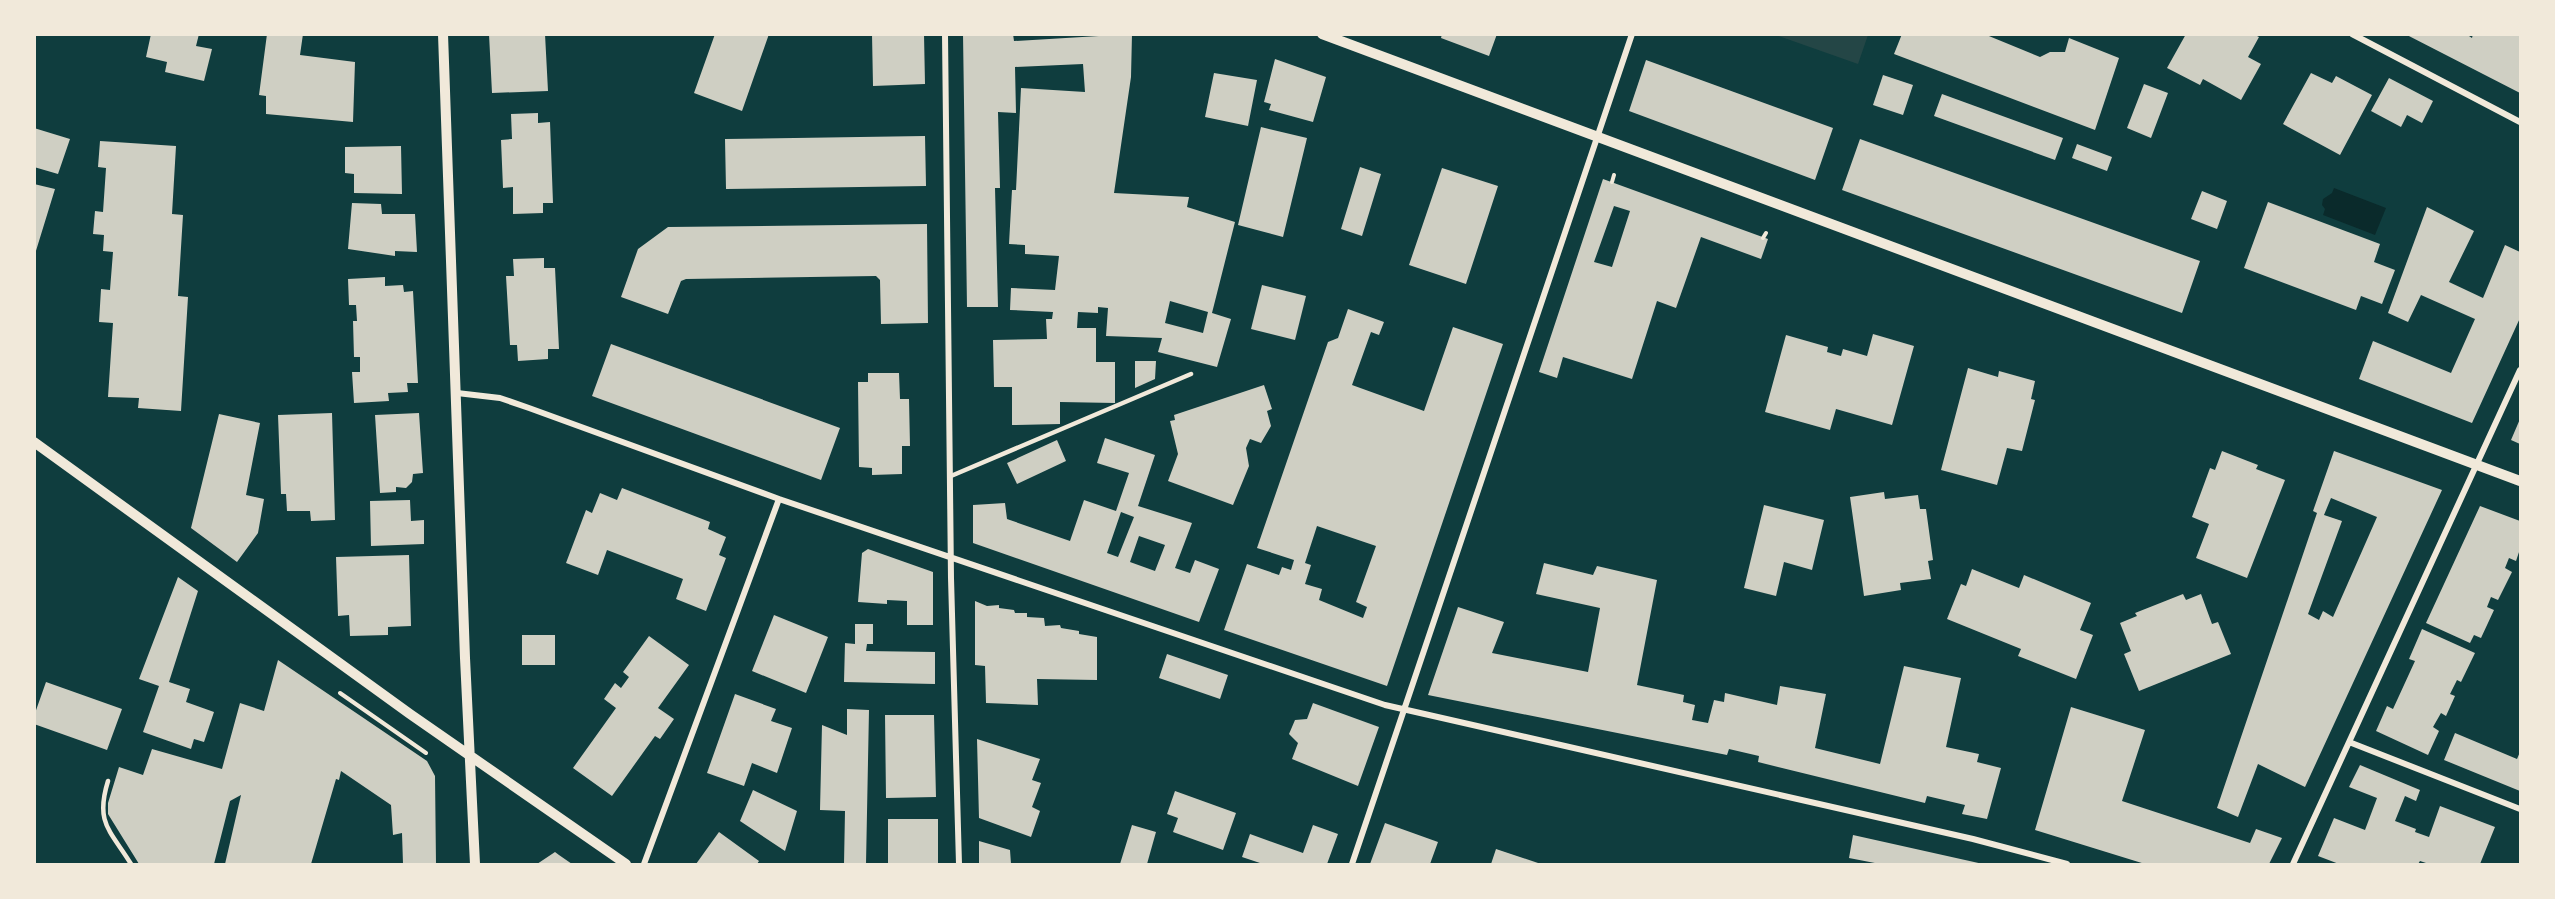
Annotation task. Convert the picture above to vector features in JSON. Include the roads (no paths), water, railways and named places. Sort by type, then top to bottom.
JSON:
[{"type":"street","points":[[443,34],[469,756],[475,864]]},
{"type":"street","points":[[945,34],[951,556],[959,864]]},
{"type":"street","points":[[1322,34],[2520,481]]},
{"type":"street","points":[[1352,864],[1632,34]]},
{"type":"street","points":[[2352,34],[2520,122]]},
{"type":"street","points":[[2293,864],[2520,370]]},
{"type":"street","points":[[457,393],[487,396],[522,405],[779,499],[1403,710],[1962,836],[2067,864]]},
{"type":"street","points":[[34,442],[469,756],[626,864]]},
{"type":"street","points":[[644,864],[779,499]]},
{"type":"street","points":[[2349,742],[2520,809]]},
{"type":"lane","points":[[951,476],[1191,375]]},
{"type":"lane","points":[[108,781],[102,801],[102,815],[131,864]]}]
